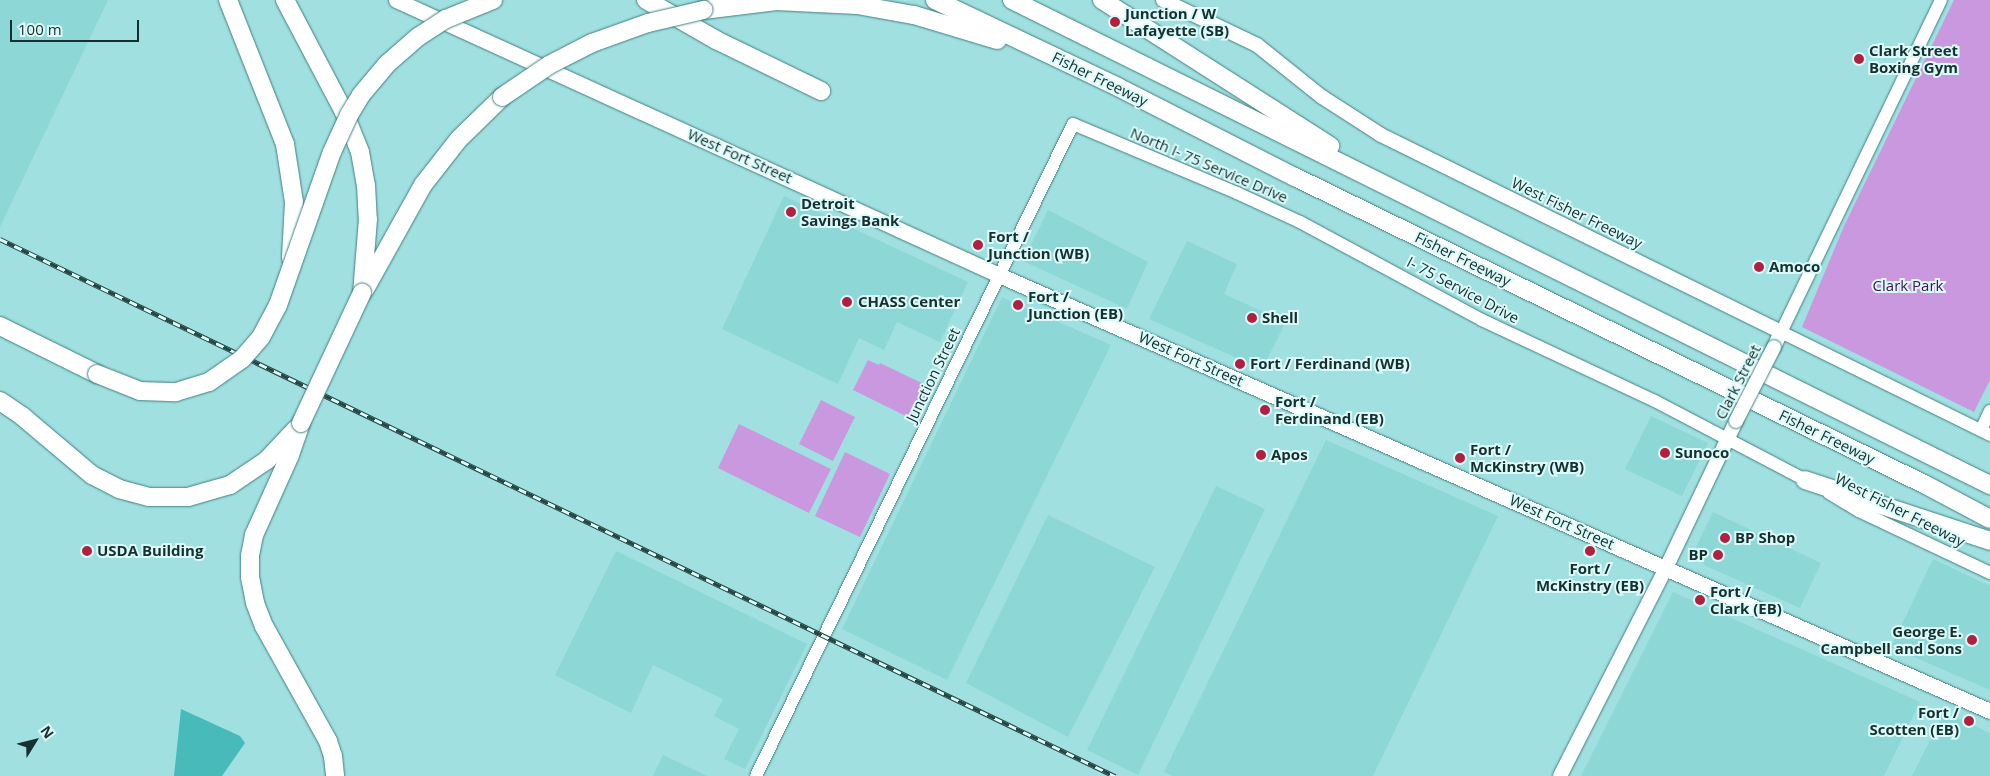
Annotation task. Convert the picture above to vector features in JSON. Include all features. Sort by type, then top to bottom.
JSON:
[{"type":"highway","points":[[228,0],[280,129],[291,171],[294,202],[289,274]]},
{"type":"highway","points":[[286,0],[350,123],[363,169],[368,219],[362,293]]},
{"type":"highway","points":[[0,328],[96,374],[132,388],[157,393],[186,390],[210,382],[236,365],[255,345],[273,315],[338,138],[349,115],[369,84],[401,50],[429,29],[466,10],[493,0]]},
{"type":"highway","points":[[646,0],[709,37],[821,91]]},
{"type":"highway","name":"Fisher Freeway","points":[[935,0],[1926,485],[1990,519]]},
{"type":"highway","name":"Fisher Freeway","points":[[1012,0],[1393,187],[1990,485]]},
{"type":"highway","points":[[1102,0],[1393,187]]},
{"type":"highway","points":[[335,776],[333,756],[326,734],[264,626],[255,603],[250,577],[250,556],[254,535],[290,455],[301,423],[362,293],[422,185],[459,139],[502,97],[549,65],[592,43],[663,18],[741,4],[792,1],[842,4],[900,11],[957,26],[1077,68]]},
{"type":"highway","points":[[0,401],[22,416],[83,469],[101,481],[138,495],[173,498],[206,493],[240,480],[267,460],[301,423]]},
{"type":"highway","points":[[1806,480],[1990,541]]},
{"type":"main road","name":"West Fort Street","points":[[396,0],[1000,275],[1990,711]]},
{"type":"main road","name":"West Fisher Freeway","points":[[1163,0],[1258,45],[1322,97],[1381,135],[1781,332]]},
{"type":"main road","name":"Clark Street","points":[[1560,776],[1666,568],[1781,332]]},
{"type":"street","name":"Clark Street","points":[[1781,332],[1941,0]]},
{"type":"street","name":"Junction Street","points":[[756,776],[1073,124]]},
{"type":"street","name":"North I- 75 Service Drive","points":[[1073,124],[1237,192],[1331,238]]},
{"type":"street","name":"I- 75 Service Drive","points":[[1331,238],[1482,320],[1583,366]]},
{"type":"street","name":"West Fisher Freeway","points":[[1781,332],[1985,433]]},
{"type":"street","name":"West Fisher Freeway","points":[[1583,366],[1728,438],[1859,511],[1990,573]]},
{"type":"street","points":[[1985,433],[1990,411]]},
{"type":"shaded area","points":[[0,0],[108,0],[0,227]]},
{"type":"shaded area","name":"CHASS Center","points":[[784,196],[968,282],[940,342],[897,322],[884,350],[859,338],[838,384],[722,329]]},
{"type":"shaded area","points":[[1048,210],[1148,262],[1127,309],[1023,261]]},
{"type":"shaded area","points":[[1187,241],[1237,264],[1224,294],[1286,322],[1262,369],[1149,319]]},
{"type":"shaded area","points":[[1002,297],[1111,345],[947,680],[842,629]]},
{"type":"shaded area","points":[[1651,416],[1708,443],[1682,496],[1625,469]]},
{"type":"shaded area","points":[[1326,440],[1498,516],[1373,776],[1173,776],[1164,772]]},
{"type":"shaded area","points":[[1216,486],[1265,509],[1138,775],[1087,750]]},
{"type":"shaded area","points":[[1713,512],[1821,563],[1800,608],[1706,566],[1699,559],[1697,545]]},
{"type":"shaded area","points":[[1048,515],[1155,567],[1068,737],[966,683]]},
{"type":"shaded area","points":[[616,551],[807,644],[745,769],[724,759],[739,729],[714,716],[723,699],[653,665],[631,713],[555,675]]},
{"type":"shaded area","name":"George E. Campbell and Sons","points":[[1933,559],[1990,586],[1990,690],[1891,647]]},
{"type":"shaded area","points":[[1673,592],[1920,702],[1884,776],[1581,776]]},
{"type":"shaded area","points":[[181,709],[240,736],[245,743],[222,776],[174,776]]},
{"type":"shaded area","points":[[1944,712],[1990,733],[1990,776],[1912,776]]},
{"type":"shaded area","points":[[663,755],[707,776],[653,776]]},
{"type":"green space","name":"Clark Park","points":[[1954,0],[1990,0],[1990,380],[1974,412],[1802,327],[1844,226]]},
{"type":"green space","points":[[868,360],[879,365],[880,363],[932,388],[916,421],[853,390]]},
{"type":"green space","points":[[821,400],[855,417],[833,461],[799,444]]},
{"type":"green space","points":[[739,424],[831,469],[809,513],[718,468]]},
{"type":"green space","points":[[845,452],[890,474],[860,537],[815,516]]},
{"type":"railway","points":[[0,239],[1115,776]]},
{"type":"place","name":"Junction / W Lafayette (SB)","points":[[1115,22]]},
{"type":"place","name":"Clark Street Boxing Gym","points":[[1859,59]]},
{"type":"place","name":"Detroit Savings Bank","points":[[791,212]]},
{"type":"place","name":"Fort / Junction (WB)","points":[[978,245]]},
{"type":"place","name":"Amoco","points":[[1759,267]]},
{"type":"place","name":"CHASS Center","points":[[847,302]]},
{"type":"place","name":"Fort / Junction (EB)","points":[[1018,305]]},
{"type":"place","name":"Shell","points":[[1252,318]]},
{"type":"place","name":"Fort / Ferdinand (WB)","points":[[1240,364]]},
{"type":"place","name":"Fort / Ferdinand (EB)","points":[[1265,410]]},
{"type":"place","name":"Sunoco","points":[[1665,453]]},
{"type":"place","name":"Apos","points":[[1261,455]]},
{"type":"place","name":"Fort / McKinstry (WB)","points":[[1460,458]]},
{"type":"place","name":"BP Shop","points":[[1725,538]]},
{"type":"place","name":"USDA Building","points":[[87,551]]},
{"type":"place","name":"Fort / McKinstry (EB)","points":[[1590,551]]},
{"type":"place","name":"BP","points":[[1718,555]]},
{"type":"place","name":"Fort / Clark (EB)","points":[[1700,600]]},
{"type":"place","name":"George E. Campbell and Sons","points":[[1972,640]]},
{"type":"place","name":"Fort / Scotten (EB)","points":[[1969,721]]}]
